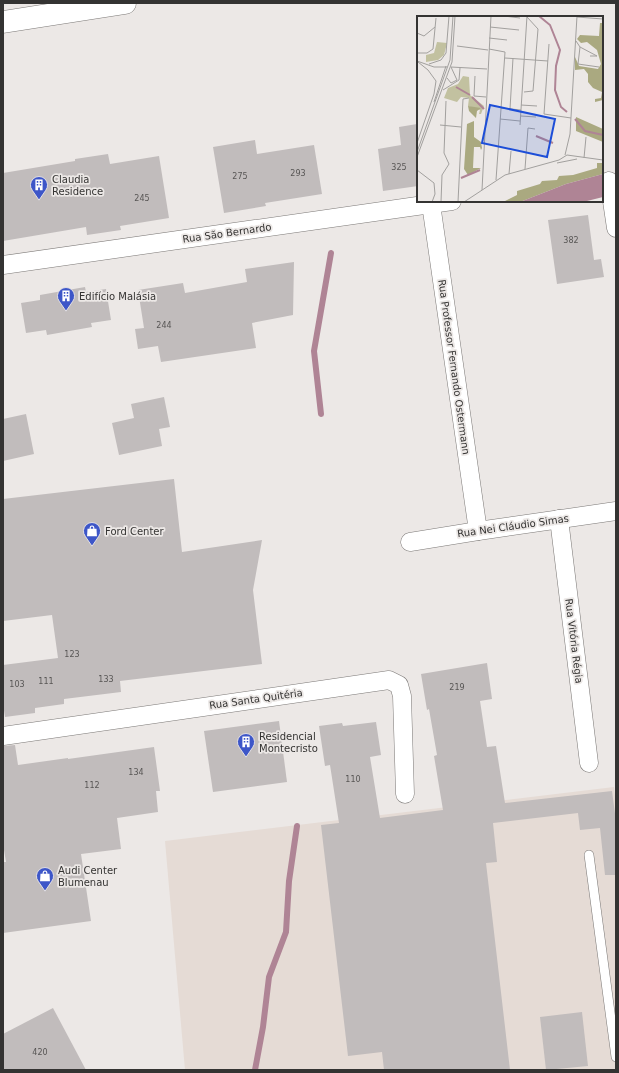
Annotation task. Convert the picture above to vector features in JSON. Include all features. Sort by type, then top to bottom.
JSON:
[{"type":"street","points":[[3,22],[125,3]]},
{"type":"street","points":[[609,181],[616,228]]},
{"type":"street","name":"Rua São Bernardo","points":[[3,265],[445,202]]},
{"type":"street","name":"Rua Professor Fernando Ostermann","points":[[431,204],[478,531]]},
{"type":"street","name":"Rua Nei Cláudio Simas","points":[[410,542],[616,511]]},
{"type":"street","name":"Rua Vitória Régia","points":[[559,519],[589,763]]},
{"type":"street","name":"Rua Santa Quitéria","points":[[3,736],[389,680],[399,685],[402,696],[405,794]]},
{"type":"lane","points":[[589,855],[616,1058]]},
{"type":"shaded area","points":[[614,787],[616,803],[616,1070],[185,1070],[165,841]]},
{"type":"building","points":[[417,124],[417,186],[383,191],[378,149],[401,145],[399,127]]},
{"type":"building","points":[[255,140],[257,154],[314,145],[322,194],[265,203],[266,206],[224,213],[213,147]]},
{"type":"building","points":[[108,154],[110,164],[159,156],[169,218],[120,226],[121,230],[87,235],[86,227],[3,241],[3,173]]},
{"type":"building","points":[[588,215],[594,260],[601,259],[604,277],[557,284],[548,220]]},
{"type":"building","points":[[294,262],[293,315],[252,323],[256,348],[161,362],[158,346],[138,349],[135,329],[144,328],[138,290],[183,283],[185,293],[247,282],[245,269]]},
{"type":"building","name":"Edifício Malásia","points":[[85,287],[86,292],[106,289],[111,320],[91,323],[92,327],[47,335],[46,330],[26,333],[21,303],[40,300],[40,295]]},
{"type":"building","points":[[164,397],[170,427],[159,429],[162,446],[119,455],[112,423],[134,418],[131,404]]},
{"type":"building","points":[[26,414],[34,454],[3,461],[3,419]]},
{"type":"building","points":[[174,479],[182,552],[262,540],[253,590],[262,664],[120,681],[121,692],[64,699],[64,704],[35,708],[35,713],[5,717],[3,704],[3,665],[58,658],[52,615],[3,621],[3,499]]},
{"type":"building","points":[[487,663],[492,699],[480,701],[487,747],[496,746],[505,803],[612,791],[616,821],[616,875],[605,875],[600,828],[580,830],[578,813],[493,823],[497,862],[486,863],[510,1070],[384,1070],[382,1052],[348,1056],[321,825],[339,823],[330,765],[325,766],[319,726],[342,723],[343,726],[376,722],[381,755],[370,757],[380,818],[443,810],[434,756],[437,755],[421,674]]},
{"type":"building","name":"Residencial Montecristo","points":[[279,721],[287,782],[213,792],[204,731]]},
{"type":"building","points":[[15,745],[18,765],[154,747],[160,791],[156,791],[158,812],[117,818],[121,849],[81,854],[91,921],[3,933],[3,862],[6,862],[3,844],[3,746]]},
{"type":"building","points":[[53,1008],[86,1070],[3,1070],[3,1034]]},
{"type":"building","points":[[582,1012],[588,1066],[546,1070],[540,1017]]},
{"type":"waterway","points":[[321,414],[314,351],[331,253]]},
{"type":"waterway","points":[[255,1070],[263,1027],[269,977],[286,932],[289,881],[297,826]]},
{"type":"place","name":"Claudia Residence","points":[[39,200]]},
{"type":"place","name":"Edifício Malásia","points":[[66,311]]},
{"type":"place","name":"Ford Center","points":[[92,546]]},
{"type":"place","name":"Residencial Montecristo","points":[[246,757]]},
{"type":"place","name":"Audi Center Blumenau","points":[[45,891]]}]
